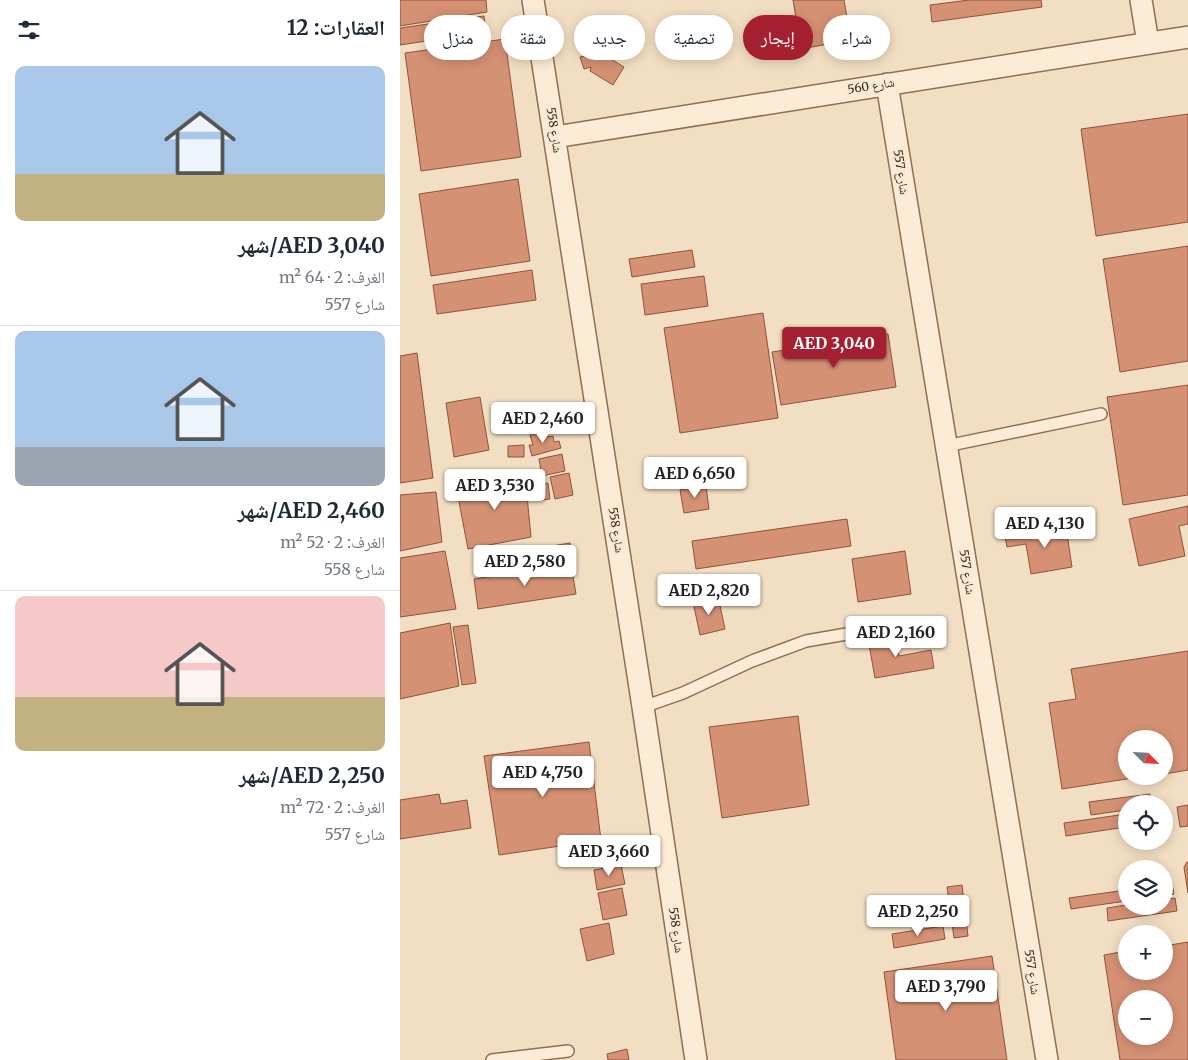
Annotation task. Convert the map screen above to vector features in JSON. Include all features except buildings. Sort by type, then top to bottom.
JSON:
[{"type":"street","name":"شارع 558","points":[[533,0],[696,1060]]},
{"type":"street","points":[[1141,0],[1148,43]]},
{"type":"street","name":"شارع 560","points":[[555,137],[1188,37]]},
{"type":"street","name":"شارع 557","points":[[887,84],[1047,1060]]},
{"type":"lane","points":[[946,446],[1101,414]]},
{"type":"lane","points":[[643,707],[683,694],[752,661],[806,641],[910,623]]},
{"type":"lane","points":[[492,1060],[568,1051]]}]
